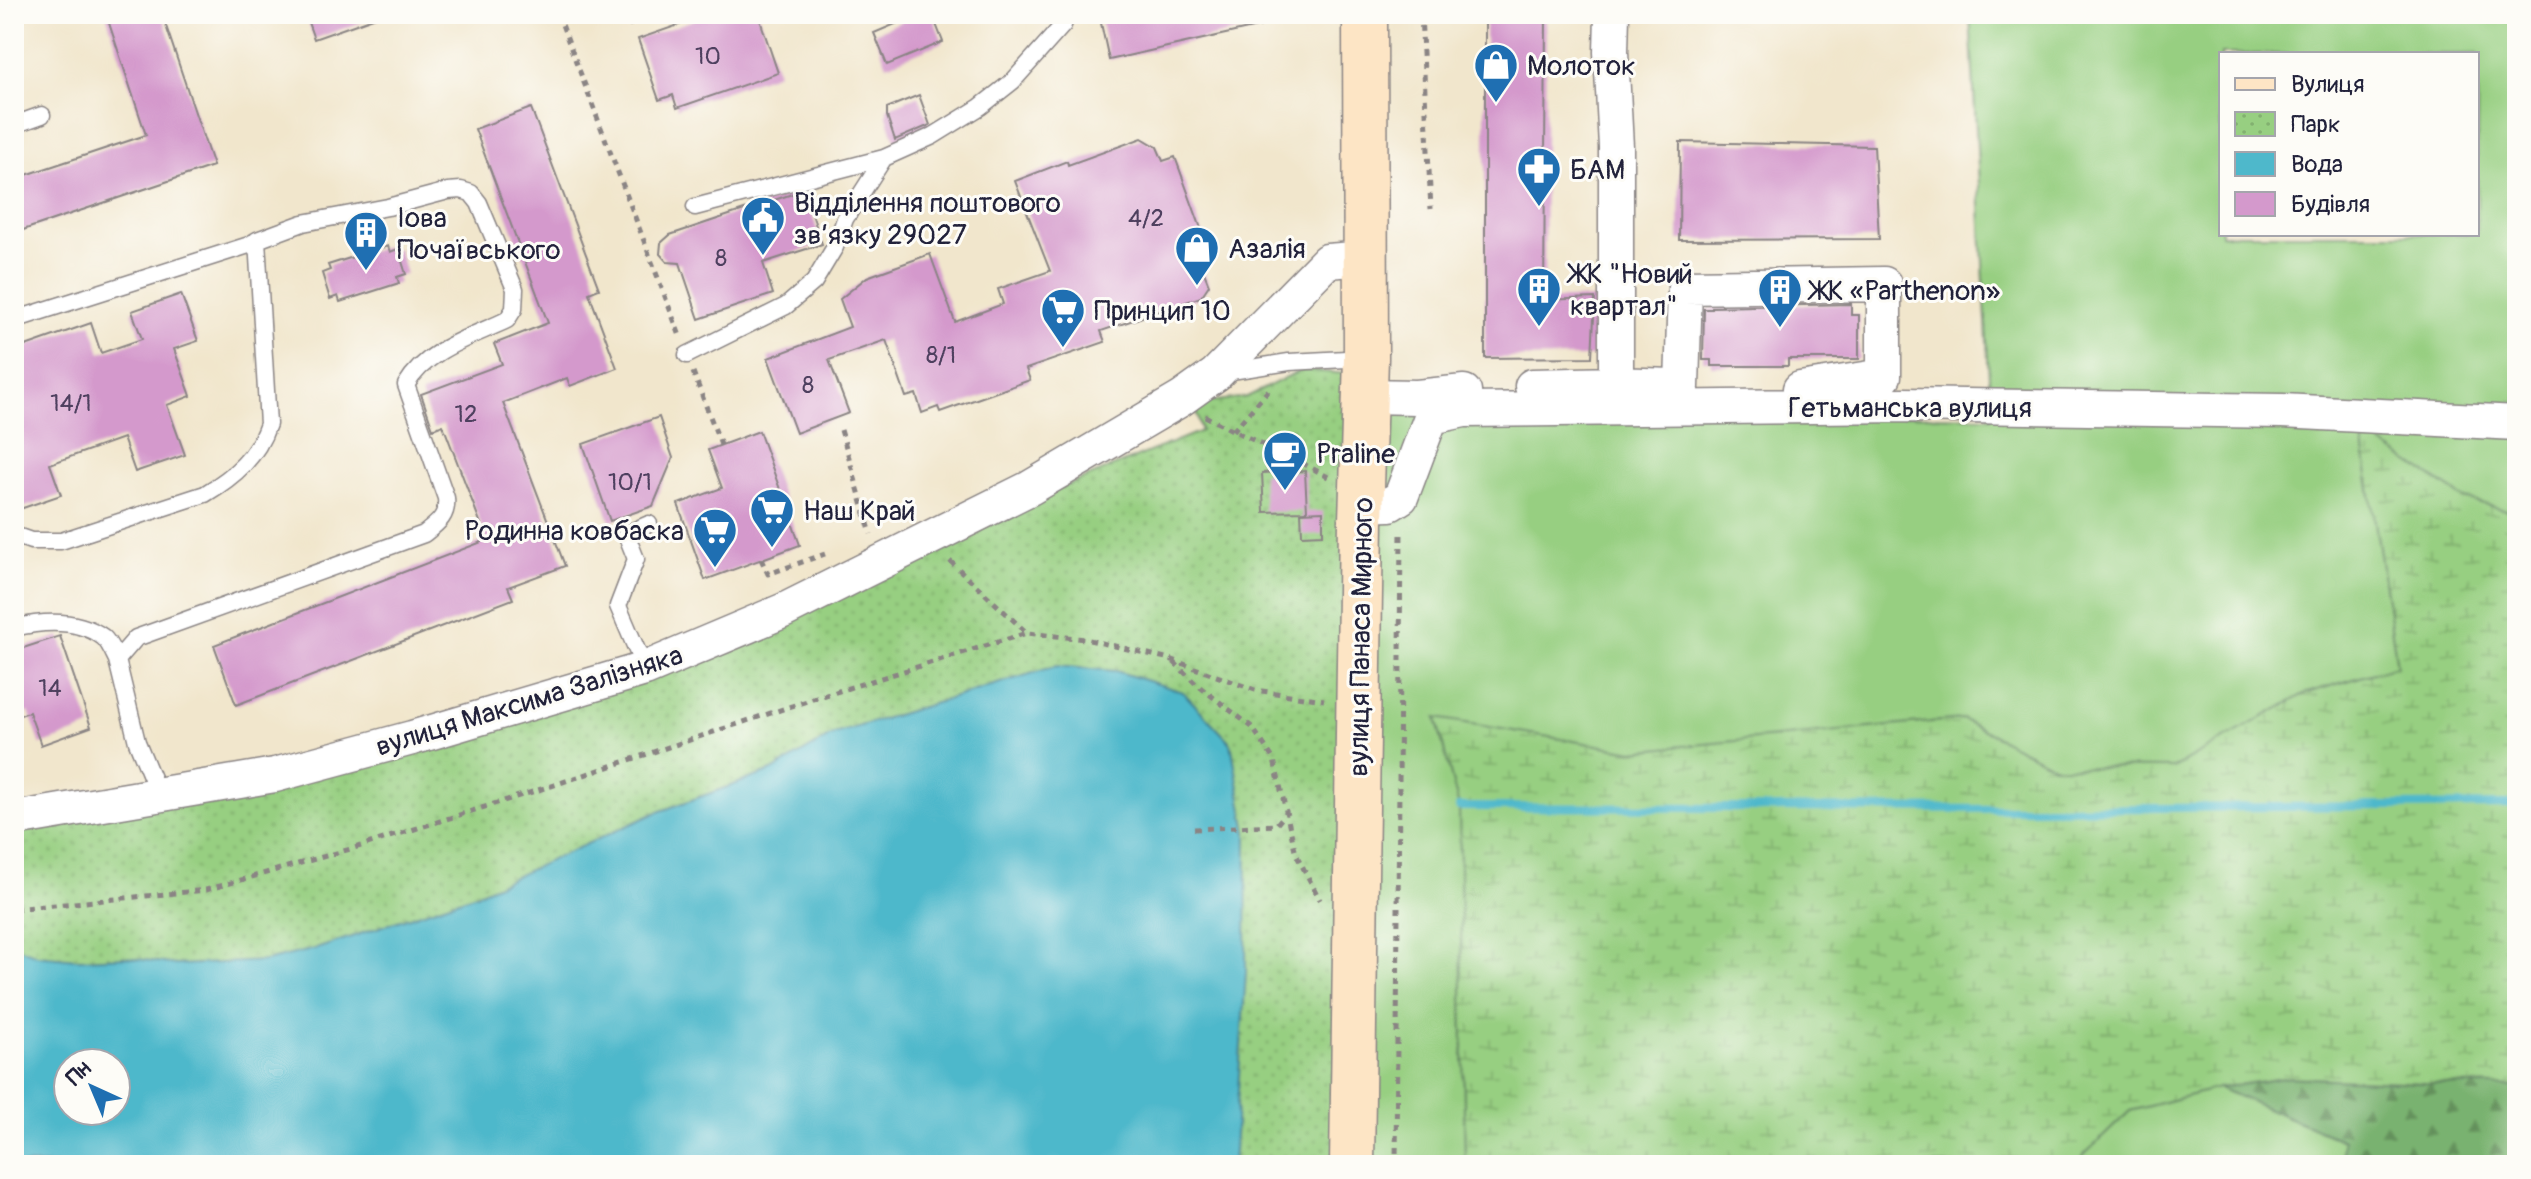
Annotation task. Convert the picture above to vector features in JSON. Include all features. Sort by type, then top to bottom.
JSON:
[{"type":"main road","name":"вулиця Панаса Мирного","points":[[1352,1165],[1365,494],[1365,14]]},
{"type":"street","points":[[1612,14],[1616,147],[1616,384]]},
{"type":"street","name":"вулиця Максима Залізняка","points":[[14,819],[275,775],[645,669],[785,610],[1030,488],[1216,374],[1327,261],[1367,258]]},
{"type":"street","points":[[1365,377],[1417,397],[1508,386],[1616,384],[1773,394],[1884,376],[1884,284],[1685,287],[1682,387]]},
{"type":"street","name":"Гетьманська вулиця","points":[[1365,494],[1431,417],[1464,410],[1904,405],[2282,411],[2517,423]]},
{"type":"lane","points":[[620,14],[629,17],[641,14]]},
{"type":"lane","points":[[695,207],[884,158],[933,136],[980,107],[1013,81],[1063,25],[1067,14]]},
{"type":"lane","points":[[14,125],[42,115]]},
{"type":"lane","points":[[687,355],[786,306],[814,282],[835,247],[845,219],[884,158]]},
{"type":"lane","points":[[14,320],[249,245],[303,223],[461,190],[471,193],[479,203],[515,289],[514,309],[507,320],[429,357],[406,385],[446,498],[447,510],[439,522],[424,534],[136,638],[117,660]]},
{"type":"lane","points":[[14,535],[31,541],[61,541],[205,494],[252,458],[262,443],[268,424],[257,240]]},
{"type":"lane","points":[[1216,374],[1289,362],[1365,377]]},
{"type":"lane","points":[[645,669],[618,606],[636,559],[626,534],[649,524]]},
{"type":"lane","points":[[14,628],[37,623],[79,625],[106,639],[117,660],[137,742],[159,795]]},
{"type":"path","points":[[558,14],[721,445]]},
{"type":"path","points":[[1421,14],[1431,209]]},
{"type":"path","points":[[1186,395],[1199,413],[1365,494],[1396,1165]]},
{"type":"path","points":[[841,430],[871,535]]},
{"type":"path","points":[[862,539],[885,529]]},
{"type":"path","points":[[761,559],[768,574],[838,549]]},
{"type":"path","points":[[967,576],[1027,633]]},
{"type":"path","points":[[14,909],[206,890],[390,837],[816,698],[1027,633],[1085,639],[1170,659],[1255,690],[1329,701]]},
{"type":"path","points":[[1170,659],[1196,684],[1252,727],[1274,760],[1296,854],[1326,910]]},
{"type":"path","points":[[1194,829],[1276,825],[1287,812]]},
{"type":"green space","points":[[1970,14],[2517,14],[2517,1165],[1365,1165],[1378,408],[1991,417]]},
{"type":"green space","points":[[1301,370],[1348,374],[1339,1165],[14,1165],[14,832],[415,751],[1201,431],[1194,404],[1247,397]]},
{"type":"green space","points":[[2361,430],[2465,499],[2517,513],[2517,1087],[2289,1077],[2218,1088],[2130,1111],[2084,1155],[2079,1165],[1465,1165],[1459,807],[1436,718],[1633,751],[1962,719],[2056,767],[2173,768],[2304,694],[2397,666]]},
{"type":"green space","points":[[2289,1077],[2517,1087],[2517,1165],[2342,1165],[2343,1140],[2218,1088]]},
{"type":"water","points":[[1056,666],[1116,671],[1183,692],[1231,743],[1247,832],[1246,972],[1233,1165],[14,1165],[14,946],[37,955],[77,959],[126,957],[176,965],[265,961],[319,948],[476,894],[655,813],[772,771],[834,734]]},
{"type":"building","points":[[106,14],[162,14],[213,166],[14,233],[14,179],[146,135]]},
{"type":"building","points":[[305,14],[376,14],[376,17],[314,39]]},
{"type":"building","points":[[694,14],[758,14],[778,73],[677,108],[673,95],[659,100],[638,39],[696,19]]},
{"type":"building","points":[[919,14],[932,14],[943,42],[887,65],[874,33]]},
{"type":"building","points":[[1099,14],[1274,14],[1275,23],[1109,60]]},
{"type":"building","points":[[1485,14],[1546,14],[1544,300],[1595,298],[1592,357],[1485,358]]},
{"type":"building","points":[[919,95],[930,125],[895,140],[887,108]]},
{"type":"building","points":[[531,108],[599,289],[589,293],[617,368],[570,386],[567,378],[503,403],[565,566],[508,587],[513,599],[236,705],[214,645],[487,540],[443,425],[433,429],[421,394],[502,364],[494,344],[548,323],[475,129]]},
{"type":"building","points":[[1142,138],[1157,147],[1163,161],[1175,157],[1203,234],[1191,240],[1209,285],[1201,297],[1101,331],[1105,342],[1026,369],[1030,380],[940,412],[938,407],[922,413],[916,394],[906,397],[886,340],[829,360],[849,413],[796,433],[768,358],[850,327],[840,299],[867,277],[930,254],[955,322],[1003,304],[998,289],[1050,271],[1015,181]]},
{"type":"building","points":[[1680,142],[1874,146],[1879,239],[1679,240]]},
{"type":"building","points":[[804,190],[822,244],[763,263],[773,294],[699,319],[680,263],[667,262],[660,254],[661,243],[670,235]]},
{"type":"building","name":"Іова Почаївського","points":[[388,246],[390,252],[398,249],[406,274],[397,277],[399,283],[340,302],[338,296],[330,299],[322,273],[330,270],[328,265]]},
{"type":"building","points":[[181,294],[198,341],[174,349],[191,396],[167,405],[185,455],[135,472],[123,438],[50,464],[61,495],[14,511],[14,350],[91,323],[101,353],[142,339],[132,311]]},
{"type":"building","name":"ЖК «Parthenon»","points":[[1851,304],[1851,315],[1859,315],[1859,359],[1788,359],[1788,366],[1711,366],[1711,360],[1703,360],[1704,309]]},
{"type":"building","points":[[659,417],[673,458],[653,506],[610,521],[583,444]]},
{"type":"building","points":[[759,431],[800,545],[705,580],[678,504],[722,488],[708,450]]},
{"type":"building","name":"Praline","points":[[1305,471],[1307,511],[1264,512],[1262,473]]},
{"type":"building","points":[[1323,511],[1323,534],[1302,535],[1301,512]]},
{"type":"building","points":[[60,636],[91,727],[41,745],[29,712],[14,717],[14,651]]},
{"type":"waterway","points":[[1459,807],[2031,809],[2517,805]]},
{"type":"place","name":"Молоток","points":[[1496,104]]},
{"type":"place","name":"БАМ","points":[[1539,208]]},
{"type":"place","name":"Відділення поштового зв’язку 29027","points":[[763,257]]},
{"type":"place","name":"Іова Почаївського","points":[[366,272]]},
{"type":"place","name":"Азалія","points":[[1197,287]]},
{"type":"place","name":"ЖК \"Новий квартал\"","points":[[1539,328]]},
{"type":"place","name":"ЖК «Parthenon»","points":[[1780,329]]},
{"type":"place","name":"Принцип 10","points":[[1063,349]]},
{"type":"place","name":"Praline","points":[[1285,492]]},
{"type":"place","name":"Наш Край","points":[[772,549]]},
{"type":"place","name":"Родинна ковбаска","points":[[715,569]]}]
